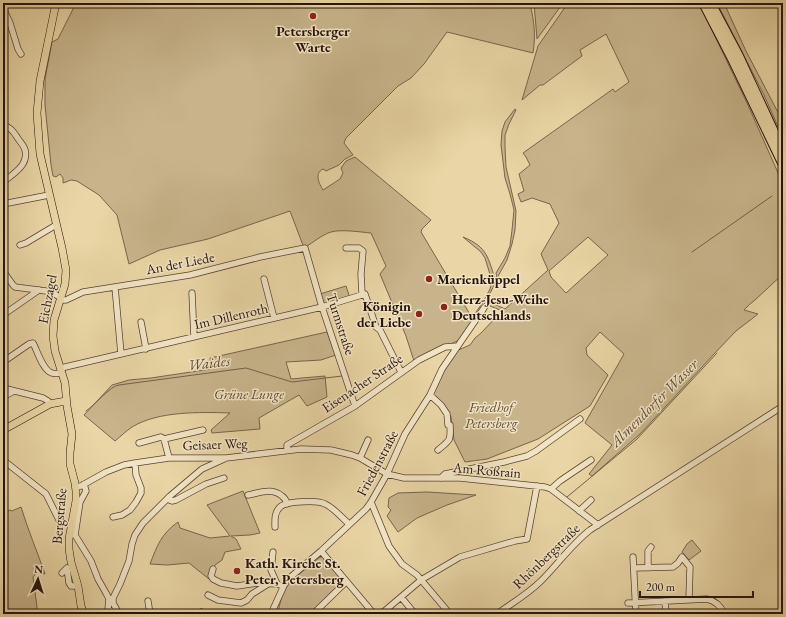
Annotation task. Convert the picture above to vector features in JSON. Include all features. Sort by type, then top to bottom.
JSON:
[{"type":"highway","points":[[703,3],[732,59],[783,165]]},
{"type":"highway","points":[[711,3],[738,54],[783,151]]},
{"type":"main road","name":"Eichzagel","points":[[56,3],[42,70],[37,113],[40,154],[66,271],[65,284],[55,315],[53,332],[54,345],[65,383],[66,401]]},
{"type":"main road","points":[[3,430],[50,404],[66,401]]},
{"type":"main road","name":"Bergstraße","points":[[66,401],[72,434],[70,464],[76,487],[76,501],[68,549],[84,613]]},
{"type":"street","points":[[3,8],[21,54]]},
{"type":"street","points":[[3,125],[8,126],[11,129],[24,147],[25,154],[22,166],[3,182]]},
{"type":"street","points":[[3,204],[49,195]]},
{"type":"street","points":[[20,244],[26,244],[56,225]]},
{"type":"street","name":"An der Liede","points":[[61,299],[66,300],[83,292],[190,275],[260,257],[305,248]]},
{"type":"street","name":"Turmstraße","points":[[305,248],[322,307],[355,406]]},
{"type":"street","points":[[346,248],[359,248],[363,251],[361,274],[362,294]]},
{"type":"street","points":[[3,271],[15,287],[50,292],[61,299]]},
{"type":"street","points":[[264,279],[274,318]]},
{"type":"street","points":[[115,287],[121,354]]},
{"type":"street","points":[[3,315],[39,290]]},
{"type":"street","points":[[192,293],[194,337]]},
{"type":"street","points":[[322,307],[362,294]]},
{"type":"street","points":[[362,294],[365,294],[376,327],[380,330],[401,372]]},
{"type":"street","name":"Im Dillenroth","points":[[62,370],[121,354],[322,307]]},
{"type":"street","name":"Friedenstraße","points":[[271,614],[284,586],[290,577],[321,551],[366,509],[371,502],[387,474],[405,434],[430,395],[442,369],[484,308]]},
{"type":"street","points":[[140,322],[146,349]]},
{"type":"street","points":[[3,362],[29,344],[33,343],[41,360],[50,372],[53,373],[62,370]]},
{"type":"street","name":"Eisenacher Straße","points":[[287,450],[287,445],[355,406],[419,360],[445,347],[458,346]]},
{"type":"street","points":[[3,388],[46,399],[50,404]]},
{"type":"street","points":[[3,397],[14,391]]},
{"type":"street","points":[[430,395],[440,404],[447,414],[448,425],[450,425],[449,441],[438,450]]},
{"type":"street","name":"Rhönbergstraße","points":[[497,614],[538,584],[576,543],[598,525],[783,406]]},
{"type":"street","points":[[441,478],[445,474],[527,456],[580,419]]},
{"type":"street","points":[[139,443],[161,437],[164,439],[203,430]]},
{"type":"street","points":[[164,439],[169,458]]},
{"type":"street","points":[[360,458],[368,440]]},
{"type":"street","name":"Geisaer Weg","points":[[76,487],[106,472],[124,465],[135,463],[169,458],[226,458],[301,449],[332,450],[352,455],[387,474]]},
{"type":"street","points":[[119,614],[113,603],[113,598],[129,561],[135,535],[143,523],[202,470],[226,458]]},
{"type":"street","points":[[3,460],[49,497],[60,522]]},
{"type":"street","points":[[551,489],[591,460]]},
{"type":"street","points":[[113,518],[130,510],[141,493],[141,488],[136,475],[135,463]]},
{"type":"street","name":"Am Roßrain","points":[[387,474],[404,478],[460,478],[538,486],[551,489],[598,525]]},
{"type":"street","points":[[168,499],[172,501],[176,500],[206,484],[224,478]]},
{"type":"street","points":[[84,484],[86,490],[80,502],[75,535],[91,562],[106,593],[109,600],[108,609],[119,614]]},
{"type":"street","points":[[381,614],[422,580],[460,557],[527,539],[538,486]]},
{"type":"street","points":[[248,495],[271,490],[279,493],[286,500],[287,504]]},
{"type":"street","points":[[579,511],[591,500]]},
{"type":"street","points":[[275,527],[276,513],[281,506],[287,504],[319,502],[328,505],[349,524]]},
{"type":"street","points":[[371,502],[389,546],[402,564],[414,572],[422,580],[450,614]]},
{"type":"street","points":[[648,568],[648,551],[651,547]]},
{"type":"street","points":[[321,551],[374,614]]},
{"type":"street","points":[[274,552],[272,570],[277,584]]},
{"type":"street","points":[[633,557],[636,614]]},
{"type":"street","points":[[634,568],[673,567],[682,557],[690,567],[689,599]]},
{"type":"street","name":"Bergstraße","points":[[62,573],[67,568],[71,586],[78,586]]},
{"type":"street","points":[[212,569],[211,576],[213,579],[221,583],[236,586],[258,583],[284,586]]},
{"type":"street","points":[[313,614],[346,582]]},
{"type":"street","points":[[208,595],[218,600],[241,603],[268,584]]},
{"type":"street","points":[[401,596],[415,614]]},
{"type":"street","points":[[628,603],[707,599],[714,601],[720,606],[724,614]]},
{"type":"street","points":[[148,601],[150,614]]},
{"type":"street","points":[[665,601],[666,614]]},
{"type":"street","points":[[73,614],[84,613]]},
{"type":"green space","points":[[76,3],[530,3],[534,28],[533,53],[447,32],[424,64],[411,78],[398,86],[346,138],[344,143],[353,155],[345,159],[339,165],[326,171],[323,169],[320,171],[318,176],[323,190],[340,179],[343,173],[341,168],[346,161],[355,157],[431,220],[421,232],[474,321],[461,338],[414,361],[406,336],[380,274],[386,266],[371,233],[335,231],[328,233],[304,248],[290,211],[208,239],[160,250],[129,264],[117,215],[99,195],[77,181],[71,180],[63,183],[63,178],[60,174],[56,177],[53,176],[45,105],[45,79],[52,42],[58,39]]},
{"type":"green space","points":[[534,3],[563,3],[537,39]]},
{"type":"green space","name":"Friedhof Petersberg","points":[[568,3],[699,3],[747,103],[783,184],[783,274],[744,310],[758,314],[736,331],[640,434],[592,476],[589,474],[612,445],[585,423],[624,354],[600,332],[586,348],[587,355],[608,375],[590,406],[538,439],[487,459],[465,462],[454,440],[451,417],[441,402],[431,394],[443,370],[456,351],[470,345],[502,311],[488,305],[490,302],[505,309],[548,270],[541,254],[559,223],[550,204],[532,198],[521,202],[518,194],[524,191],[519,174],[530,165],[523,153],[613,89],[615,92],[629,82],[606,34],[580,50],[582,56],[543,85],[540,85],[522,100],[538,46]],"holes":[[[588,237],[608,255],[566,293],[551,277],[549,271]]]},
{"type":"green space","points":[[717,3],[724,3],[746,51],[783,122],[783,138],[764,95]]},
{"type":"green space","points":[[515,109],[516,110],[505,135],[505,148],[506,167],[516,211],[515,230],[507,260],[497,278],[496,273],[510,246],[514,210],[505,178],[501,145],[502,131],[505,122]]},
{"type":"green space","points":[[463,237],[478,245],[486,254],[496,282],[475,318],[474,315],[490,289],[492,281],[485,258],[481,252]]},
{"type":"green space","points":[[346,286],[350,298],[324,306],[320,294]]},
{"type":"green space","name":"Grüne Lunge","points":[[327,332],[336,355],[321,360],[286,362],[291,379],[325,376],[327,397],[307,406],[299,395],[259,418],[260,429],[212,433],[211,430],[230,413],[167,415],[142,422],[132,427],[115,441],[84,415],[112,385],[129,380],[211,369],[210,358]]},
{"type":"green space","points":[[243,491],[260,533],[231,536],[236,539],[241,549],[225,552],[222,560],[215,565],[209,579],[189,563],[167,565],[150,564],[157,546],[167,531],[178,522],[180,528],[210,538],[230,536],[207,505]]},
{"type":"green space","points":[[427,492],[476,495],[447,505],[417,518],[398,532],[387,516],[391,510],[388,507],[389,498],[398,493]]},
{"type":"green space","points":[[21,507],[45,574],[37,572],[33,577],[37,607],[36,614],[3,614],[3,517],[9,510],[12,511]]},
{"type":"green space","points":[[692,540],[701,551],[689,560],[682,552],[687,544]]},
{"type":"green space","points":[[320,557],[323,557],[342,580],[341,583],[310,614],[283,614],[278,611],[283,592],[292,580]]},
{"type":"waterway","points":[[692,252],[772,196]]},
{"type":"waterway","name":"Almendorfer Wasser","points":[[567,497],[637,439],[717,353]]},
{"type":"waterway","name":"Waides","points":[[86,411],[107,392],[119,385],[246,368],[292,382],[342,376]]},
{"type":"place","name":"Petersberger Warte","points":[[313,16]]},
{"type":"place","name":"Marienküppel","points":[[429,279]]},
{"type":"place","name":"Herz-Jesu-Weihe Deutschlands","points":[[444,307]]},
{"type":"place","name":"Königin der Liebe","points":[[419,314]]},
{"type":"place","name":"Kath. Kirche St. Peter, Petersberg","points":[[237,571]]}]
